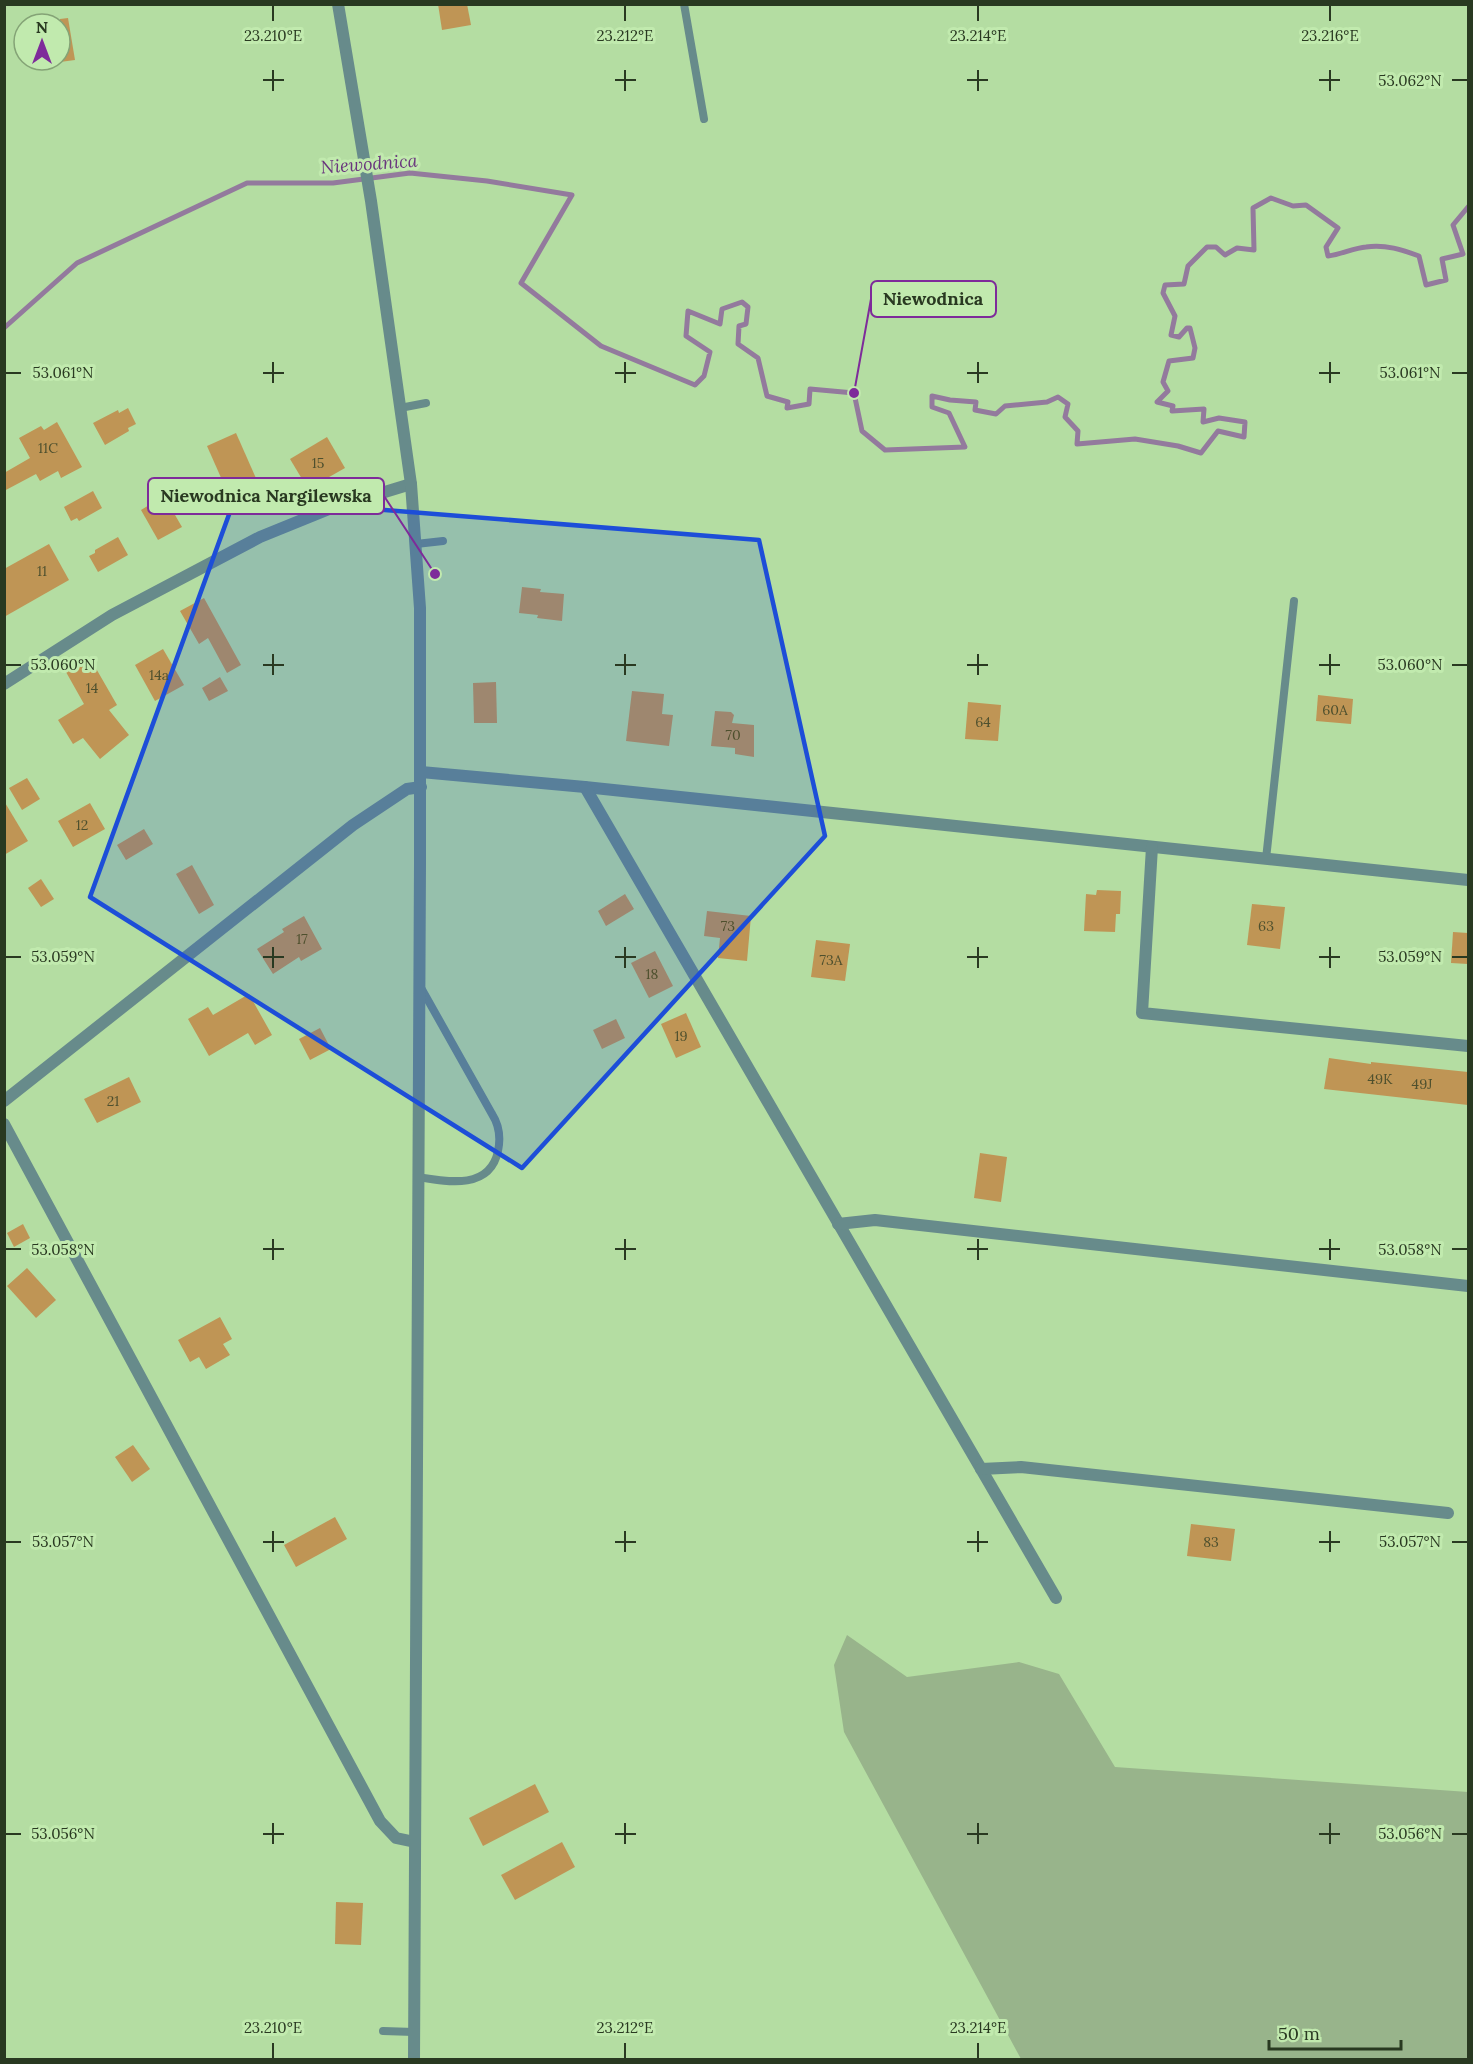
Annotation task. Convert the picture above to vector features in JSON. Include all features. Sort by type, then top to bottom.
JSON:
[{"type":"street","points":[[338,4],[371,201],[411,484],[420,608],[414,2060]]},
{"type":"street","points":[[4,684],[112,615],[260,537],[329,509],[411,484]]},
{"type":"street","points":[[421,772],[585,787],[1468,880]]},
{"type":"street","points":[[4,1101],[353,825],[406,789],[421,787]]},
{"type":"street","points":[[585,787],[1056,1598]]},
{"type":"street","points":[[1152,847],[1142,1012],[1468,1046]]},
{"type":"street","points":[[4,1124],[380,1821],[396,1839],[415,1842]]},
{"type":"street","points":[[838,1224],[874,1220],[1468,1286]]},
{"type":"street","points":[[981,1469],[1021,1467],[1448,1514]]},
{"type":"lane","points":[[684,4],[704,119]]},
{"type":"lane","points":[[400,408],[426,403]]},
{"type":"lane","points":[[416,544],[443,542]]},
{"type":"lane","points":[[1266,859],[1294,601]]},
{"type":"lane","points":[[418,1177],[450,1182],[471,1180],[484,1174],[495,1162],[500,1133],[492,1114],[419,984]]},
{"type":"lane","points":[[383,2031],[414,2032]]},
{"type":"highlighted area","points":[[235,498],[759,540],[825,836],[522,1168],[90,897]]},
{"type":"green space","points":[[847,1635],[907,1677],[1019,1662],[1059,1674],[1115,1767],[1468,1792],[1468,2059],[1021,2059],[844,1732],[834,1665]]},
{"type":"building","points":[[438,4],[467,4],[471,25],[442,30]]},
{"type":"building","points":[[72,42],[75,60],[72,60]]},
{"type":"building","points":[[128,408],[136,424],[128,428],[129,431],[105,445],[93,423],[118,410],[119,413]]},
{"type":"building","points":[[57,422],[82,467],[61,478],[58,471],[40,481],[36,474],[4,491],[4,473],[30,458],[19,438],[41,426],[44,430]]},
{"type":"building","points":[[236,433],[259,485],[230,498],[207,446]]},
{"type":"building","points":[[327,437],[345,468],[308,489],[290,459]]},
{"type":"building","points":[[93,491],[102,508],[79,521],[77,518],[71,521],[64,507]]},
{"type":"building","points":[[164,496],[182,527],[158,540],[141,510]]},
{"type":"building","points":[[118,537],[128,555],[98,572],[89,556]]},
{"type":"building","points":[[49,544],[69,580],[4,617],[4,569]]},
{"type":"building","points":[[522,587],[541,589],[540,592],[564,594],[562,621],[519,613]]},
{"type":"building","points":[[204,598],[241,665],[227,673],[208,638],[199,644],[180,611]]},
{"type":"building","points":[[163,649],[184,685],[155,701],[135,665]]},
{"type":"building","points":[[90,658],[117,705],[109,710],[129,735],[100,759],[83,738],[73,744],[58,720],[84,704],[66,672]]},
{"type":"building","points":[[220,677],[228,691],[209,701],[202,688]]},
{"type":"building","points":[[496,682],[497,723],[474,723],[473,683]]},
{"type":"building","points":[[632,691],[664,694],[662,714],[673,715],[669,746],[626,741]]},
{"type":"building","points":[[1318,695],[1353,699],[1351,724],[1316,721]]},
{"type":"building","points":[[968,702],[1001,705],[998,741],[965,739]]},
{"type":"building","points":[[715,711],[731,712],[734,715],[732,723],[754,725],[754,757],[735,754],[735,748],[711,746]]},
{"type":"building","points":[[27,778],[40,799],[22,810],[9,788]]},
{"type":"building","points":[[4,801],[28,841],[4,855]]},
{"type":"building","points":[[90,803],[105,829],[73,847],[58,821]]},
{"type":"building","points":[[144,829],[153,844],[126,860],[117,845]]},
{"type":"building","points":[[192,865],[214,905],[199,914],[176,874]]},
{"type":"building","points":[[41,879],[54,899],[41,907],[28,888]]},
{"type":"building","points":[[1097,890],[1121,891],[1120,914],[1116,914],[1115,932],[1084,931],[1086,894],[1096,895]]},
{"type":"building","points":[[625,894],[634,909],[606,926],[598,911]]},
{"type":"building","points":[[1252,904],[1285,907],[1280,949],[1247,945]]},
{"type":"building","points":[[707,911],[751,916],[747,961],[718,958],[720,938],[704,936]]},
{"type":"building","points":[[304,916],[322,949],[301,961],[299,957],[273,974],[257,949],[284,932],[282,929]]},
{"type":"building","points":[[1453,932],[1468,933],[1468,964],[1451,963]]},
{"type":"building","points":[[816,940],[850,944],[845,981],[811,977]]},
{"type":"building","points":[[655,951],[673,986],[649,998],[631,963]]},
{"type":"building","points":[[249,994],[272,1035],[255,1045],[248,1033],[209,1056],[188,1019],[208,1007],[213,1015]]},
{"type":"building","points":[[686,1013],[701,1047],[676,1058],[661,1024]]},
{"type":"building","points":[[616,1019],[625,1038],[602,1049],[593,1030]]},
{"type":"building","points":[[320,1028],[331,1049],[310,1060],[299,1039]]},
{"type":"building","points":[[1329,1058],[1468,1072],[1468,1105],[1324,1089]]},
{"type":"building","points":[[129,1077],[141,1102],[97,1123],[84,1099]]},
{"type":"building","points":[[980,1153],[1007,1157],[1001,1202],[974,1198]]},
{"type":"building","points":[[23,1224],[30,1238],[14,1247],[7,1233]]},
{"type":"building","points":[[27,1268],[56,1300],[36,1318],[7,1286]]},
{"type":"building","points":[[220,1317],[232,1339],[223,1344],[230,1355],[206,1369],[199,1357],[190,1362],[178,1340]]},
{"type":"building","points":[[133,1445],[150,1469],[132,1482],[115,1457]]},
{"type":"building","points":[[335,1517],[347,1539],[296,1567],[284,1545]]},
{"type":"building","points":[[1191,1524],[1235,1529],[1231,1561],[1187,1556]]},
{"type":"building","points":[[535,1784],[549,1812],[483,1846],[469,1818]]},
{"type":"building","points":[[562,1842],[575,1867],[515,1900],[501,1875]]},
{"type":"building","points":[[336,1902],[363,1903],[361,1945],[335,1944]]},
{"type":"waterway","name":"Niewodnica","points":[[4,328],[77,263],[247,183],[333,183],[410,173],[487,181],[572,195],[521,283],[601,346],[695,385],[704,376],[710,352],[686,336],[688,311],[720,324],[722,309],[742,302],[748,307],[746,324],[739,326],[738,344],[758,358],[767,396],[788,402],[787,408],[809,404],[810,389],[854,393],[862,431],[885,450],[965,447],[949,413],[932,407],[932,396],[976,402],[975,410],[996,414],[1005,406],[1047,402],[1058,397],[1068,404],[1065,417],[1078,431],[1077,444],[1135,439],[1178,446],[1201,453],[1218,431],[1244,437],[1245,422],[1219,418],[1203,422],[1204,409],[1172,411],[1173,406],[1157,402],[1168,391],[1163,382],[1169,361],[1193,358],[1195,348],[1190,328],[1187,328],[1179,337],[1171,335],[1175,316],[1163,293],[1165,285],[1184,284],[1188,266],[1207,247],[1216,247],[1225,255],[1237,248],[1254,250],[1253,208],[1271,198],[1293,206],[1306,205],[1338,228],[1326,247],[1328,256],[1366,247],[1394,248],[1419,256],[1426,285],[1446,280],[1442,259],[1463,254],[1453,225],[1468,207]]},
{"type":"place","name":"Niewodnica","points":[[854,393]]},
{"type":"place","name":"Niewodnica Nargilewska","points":[[435,574]]}]
